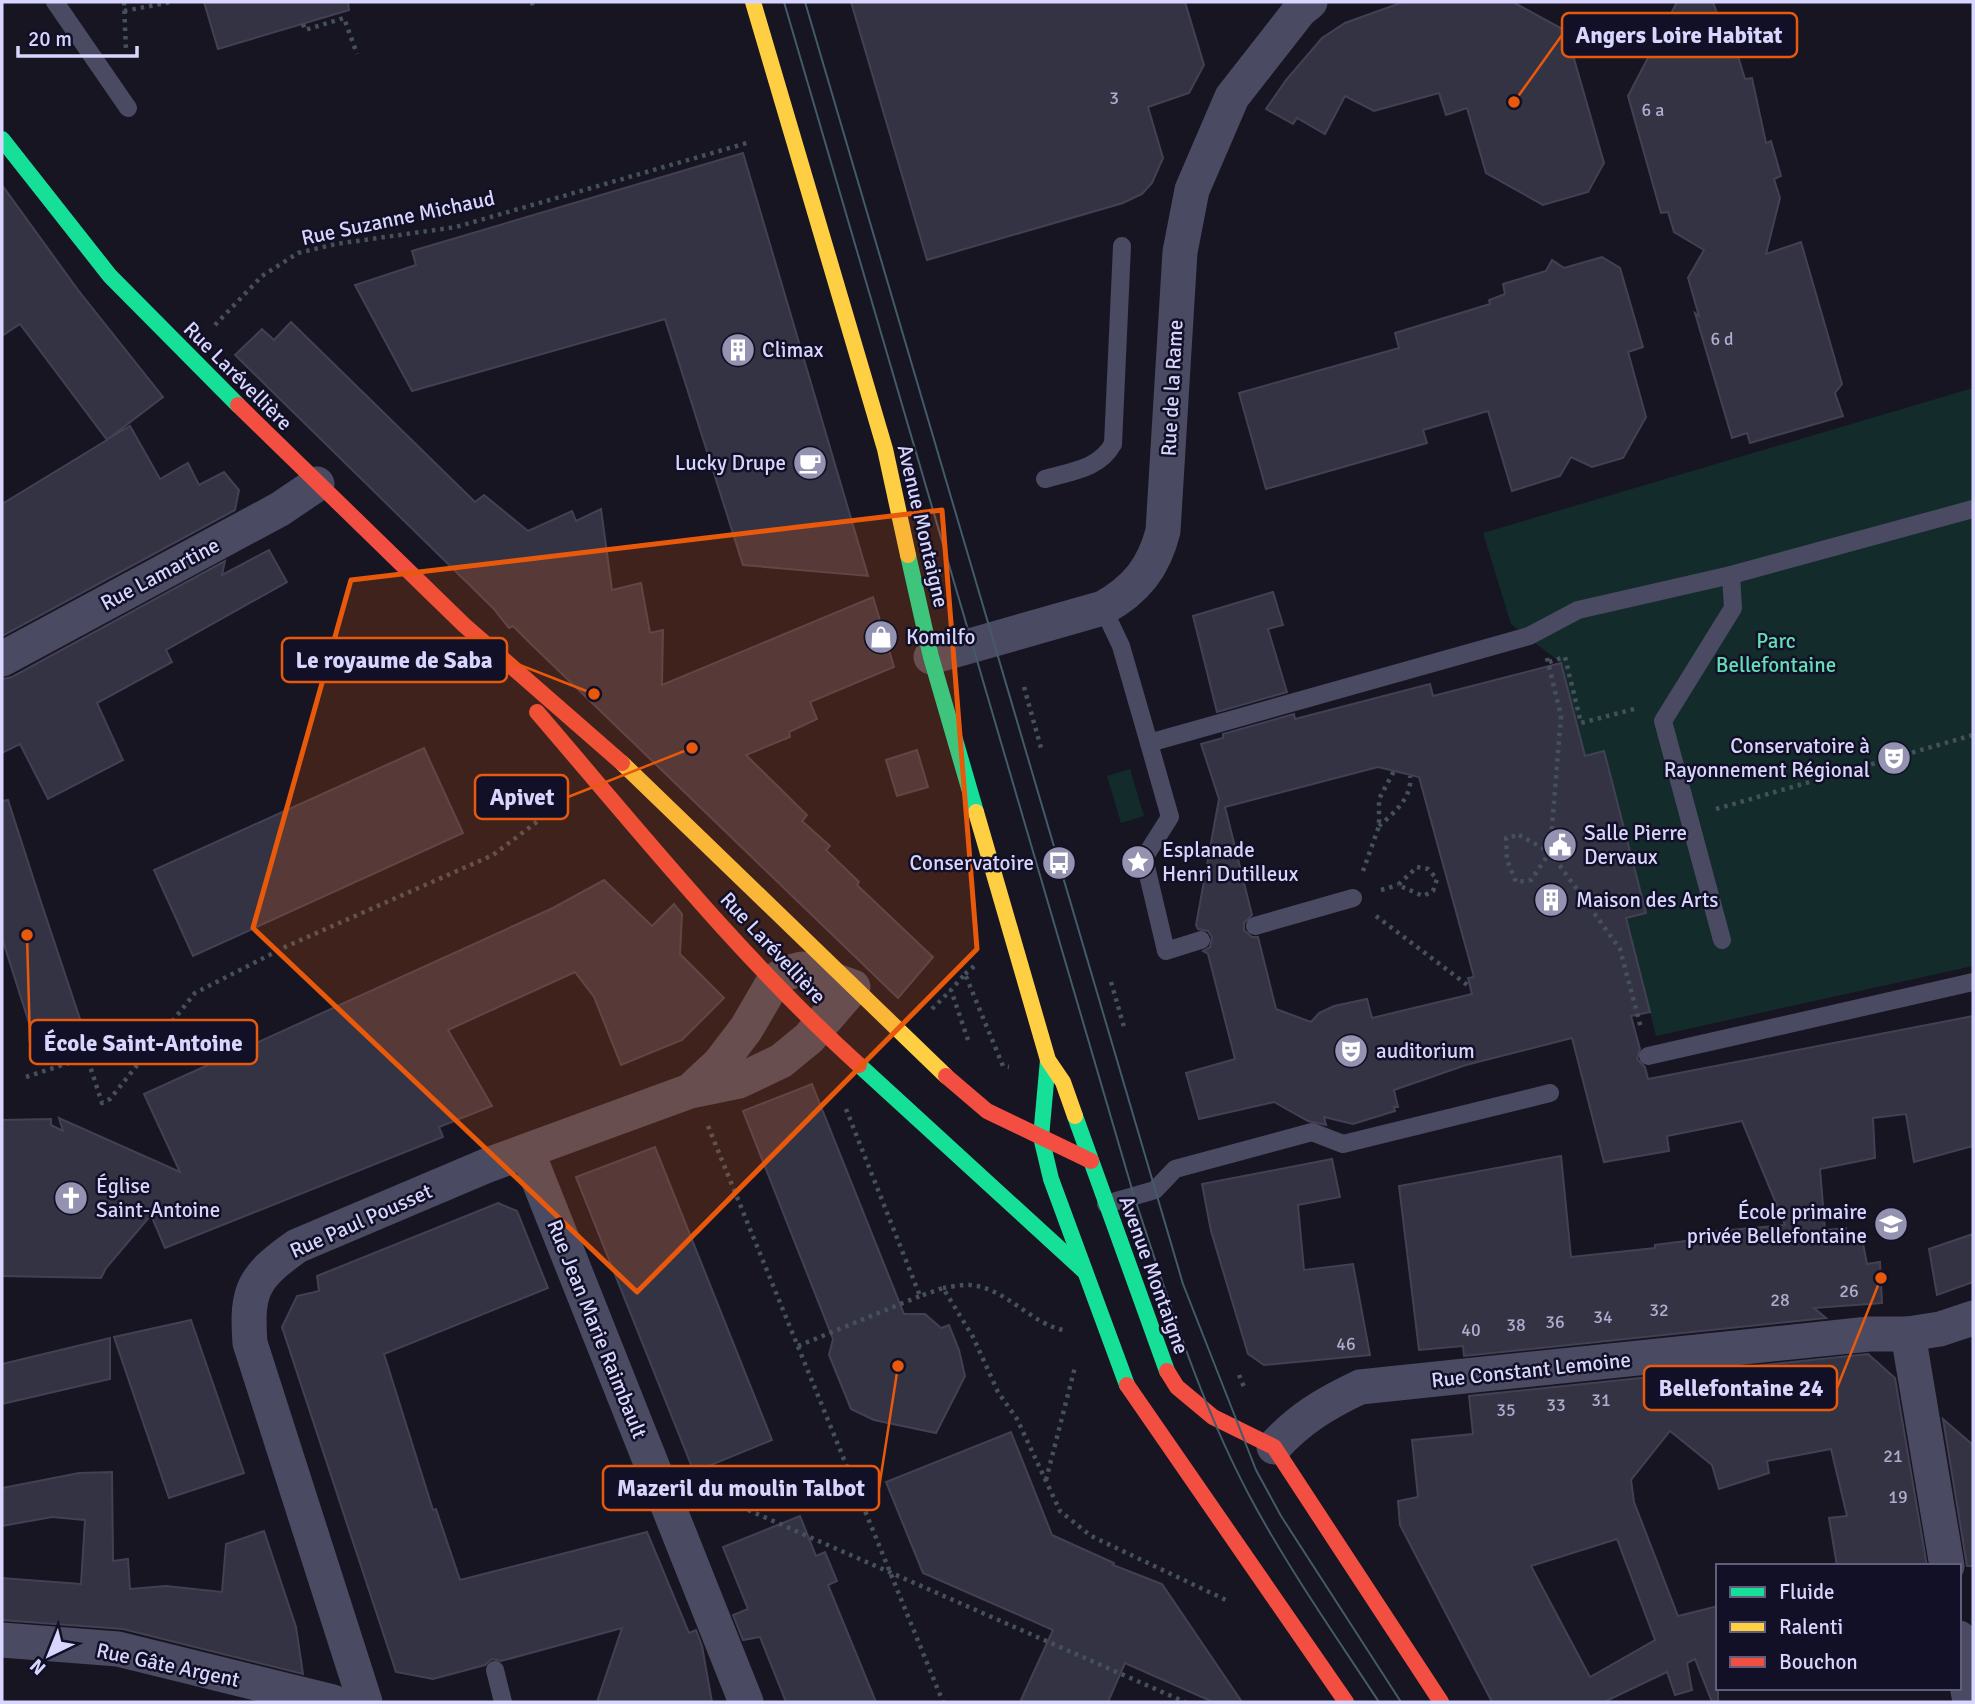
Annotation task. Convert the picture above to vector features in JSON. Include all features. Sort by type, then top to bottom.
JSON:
[{"type":"main road","name":"Avenue Montaigne","points":[[754,2],[885,449],[931,657],[1048,1060],[1063,1082],[1163,1364],[1177,1387],[1213,1417],[1274,1447]]},
{"type":"main road","name":"Rue Larévellière","points":[[2,139],[110,276],[317,484],[464,625],[615,757],[692,861],[774,981],[818,1028],[1083,1270]]},
{"type":"main road","name":"Rue Larévellière","points":[[464,625],[592,780],[853,987],[964,1094],[987,1111],[1091,1161]]},
{"type":"main road","name":"Avenue Montaigne","points":[[1048,1060],[1041,1137],[1051,1180],[1123,1379],[1157,1433],[1346,1702]]},
{"type":"main road","points":[[1274,1447],[1441,1702]]},
{"type":"street","name":"Rue de la Rame","points":[[931,657],[1103,608],[1121,598],[1149,569],[1163,531],[1180,252],[1192,190],[1232,97],[1300,10],[1310,2]]},
{"type":"street","name":"Rue Lamartine","points":[[2,659],[279,509],[317,484]]},
{"type":"street","points":[[774,981],[786,973],[802,969],[853,987]]},
{"type":"street","name":"Rue Paul Pousset","points":[[697,1105],[774,981]]},
{"type":"street","name":"Rue Paul Pousset","points":[[365,1702],[250,1343],[247,1309],[255,1285],[271,1265],[297,1246],[527,1151],[697,1105],[781,1061],[818,1028],[853,987]]},
{"type":"street","name":"Rue Jean Marie Raimbault","points":[[527,1151],[746,1702]]},
{"type":"street","name":"Rue Constant Lemoine","points":[[1274,1447],[1295,1424],[1326,1403],[1360,1388],[1869,1334],[1908,1334],[1940,1329],[1973,1318]]},
{"type":"street","points":[[1908,1334],[1947,1564]]},
{"type":"street","name":"Rue Gâte Argent","points":[[2,1640],[118,1650],[318,1701]]},
{"type":"street","points":[[1961,1650],[1970,1702]]},
{"type":"lane","points":[[55,2],[128,108]]},
{"type":"lane","points":[[1045,479],[1091,466],[1105,457],[1113,444],[1122,246]]},
{"type":"lane","points":[[1149,743],[1529,636],[1578,611],[1731,575],[1973,509]]},
{"type":"lane","points":[[1722,940],[1663,721],[1733,608],[1731,575]]},
{"type":"lane","points":[[1103,608],[1121,646],[1170,817],[1144,858],[1166,951],[1200,940]]},
{"type":"lane","points":[[592,780],[615,757]]},
{"type":"lane","points":[[1255,926],[1353,898]]},
{"type":"lane","points":[[1648,1056],[1973,982]]},
{"type":"lane","points":[[1106,1204],[1155,1190],[1175,1169],[1312,1132],[1343,1144],[1550,1093]]},
{"type":"lane","points":[[495,1670],[503,1702]]},
{"type":"path","points":[[124,11],[171,2]]},
{"type":"path","points":[[532,2],[533,10]]},
{"type":"path","points":[[303,24],[305,30],[344,18],[357,54]]},
{"type":"path","name":"Rue Suzanne Michaud","points":[[214,326],[262,276],[298,253],[336,244],[456,226],[747,143]]},
{"type":"path","points":[[1638,1014],[1620,948],[1550,852],[1519,835],[1506,838],[1507,860],[1516,882],[1531,880],[1550,852],[1561,716],[1549,664],[1565,657],[1581,723],[1638,708],[1644,713]]},
{"type":"path","points":[[1024,687],[1041,748]]},
{"type":"path","points":[[1739,803],[1973,735]]},
{"type":"path","points":[[1394,771],[1379,799],[1379,826],[1353,898],[1470,986]]},
{"type":"path","points":[[1379,826],[1398,809],[1411,784],[1410,776]]},
{"type":"path","points":[[26,1077],[86,1057],[102,1103],[110,1099],[195,993],[285,947],[493,855],[546,815]]},
{"type":"path","points":[[1417,867],[1428,869],[1437,879],[1433,891],[1423,896],[1398,885],[1417,867]]},
{"type":"path","points":[[971,1049],[951,990],[981,960]]},
{"type":"path","points":[[965,974],[1003,1066],[1014,1067]]},
{"type":"path","points":[[1111,982],[1124,1027]]},
{"type":"path","points":[[697,1105],[943,1702]]},
{"type":"path","points":[[844,1105],[920,1296]]},
{"type":"path","points":[[798,1346],[920,1296],[943,1288],[971,1285],[1010,1300],[1052,1327],[1073,1332]]},
{"type":"path","points":[[943,1288],[973,1337],[998,1392],[1017,1419],[1060,1511],[1091,1536],[1233,1603]]},
{"type":"path","points":[[1046,1480],[1076,1360]]},
{"type":"path","points":[[700,1510],[730,1502],[1185,1702]]},
{"type":"highlighted area","points":[[942,510],[977,949],[637,1292],[253,928],[351,580]]},
{"type":"green space","name":"Parc Bellefontaine","points":[[1973,388],[1973,966],[1656,1036],[1626,918],[1645,912],[1604,752],[1585,756],[1561,663],[1511,624],[1483,533]]},
{"type":"green space","points":[[1130,769],[1144,816],[1121,823],[1107,776]]},
{"type":"building","points":[[204,2],[348,2],[349,10],[218,49]]},
{"type":"building","points":[[851,2],[1185,2],[1204,65],[1189,93],[1148,107],[1163,158],[1152,183],[1142,194],[1123,203],[927,260]]},
{"type":"building","points":[[1403,2],[1513,2],[1566,31],[1604,163],[1588,192],[1543,205],[1486,173],[1467,108],[1446,115],[1439,93],[1374,111],[1345,96],[1325,134],[1297,118],[1293,124],[1266,109],[1286,80],[1322,38],[1345,23]]},
{"type":"building","points":[[1677,2],[1713,2],[1731,53],[1737,53],[1745,79],[1752,78],[1766,143],[1771,141],[1781,176],[1774,179],[1780,198],[1766,254],[1801,242],[1842,384],[1835,393],[1843,416],[1750,443],[1747,433],[1732,438],[1695,313],[1699,316],[1688,278],[1704,250],[1674,232],[1668,212],[1661,213],[1628,96]]},
{"type":"building","name":"Climax","points":[[743,153],[868,576],[743,565],[665,319],[412,391],[355,285],[416,265],[412,251]]},
{"type":"building","points":[[2,185],[78,290],[163,397],[108,439],[130,426],[160,479],[188,463],[199,485],[224,472],[239,490],[235,510],[2,636],[2,504],[107,440],[20,324],[2,336]]},
{"type":"building","points":[[1602,257],[1620,268],[1643,347],[1628,352],[1646,417],[1623,458],[1592,467],[1571,457],[1560,476],[1512,491],[1488,411],[1423,430],[1427,443],[1266,489],[1239,393],[1399,348],[1395,333],[1490,304],[1489,300],[1505,294],[1503,284],[1546,271],[1552,260],[1564,268]]},
{"type":"building","points":[[291,322],[475,502],[484,495],[528,531],[572,511],[576,521],[601,509],[612,590],[641,583],[650,633],[663,630],[662,685],[873,597],[894,667],[810,702],[817,719],[789,732],[790,737],[746,755],[807,815],[802,821],[830,846],[826,850],[859,882],[857,885],[933,957],[898,998],[513,626],[509,628],[493,608],[235,355],[262,329],[274,340]]},
{"type":"building","points":[[269,550],[287,582],[166,650],[172,662],[97,703],[123,760],[48,799],[20,744],[2,753],[2,679],[12,677],[225,561],[222,575]]},
{"type":"building","points":[[1273,592],[1283,625],[1268,629],[1287,692],[1217,712],[1193,616]]},
{"type":"building","points":[[1561,663],[1585,756],[1604,751],[1646,913],[1626,918],[1650,1012],[1631,1016],[1640,1049],[1637,1059],[1645,1067],[1648,1079],[1973,1016],[1973,1146],[1914,1162],[1906,1114],[1873,1118],[1875,1158],[1820,1169],[1825,1230],[1846,1228],[1847,1234],[1861,1233],[1867,1264],[1880,1262],[1882,1303],[1814,1308],[1826,1318],[1464,1356],[1463,1346],[1419,1350],[1399,1186],[1561,1156],[1571,1257],[1655,1248],[1655,1245],[1709,1238],[1708,1232],[1785,1225],[1742,1121],[1667,1136],[1669,1151],[1604,1162],[1572,1038],[1466,1065],[1394,1090],[1398,1107],[1394,1107],[1395,1111],[1353,1124],[1324,1117],[1326,1125],[1308,1121],[1274,1102],[1199,1119],[1186,1073],[1235,1059],[1208,954],[1203,951],[1210,947],[1212,937],[1208,931],[1198,929],[1196,925],[1219,799],[1201,744],[1223,738],[1223,734],[1294,714],[1295,719],[1430,684],[1433,696]],"holes":[[[1378,767],[1419,777],[1474,977],[1468,978],[1472,994],[1372,1018],[1367,999],[1334,1006],[1319,1013],[1311,1022],[1276,1009],[1258,937],[1252,937],[1244,930],[1244,923],[1252,915],[1225,807]]]},
{"type":"building","points":[[424,748],[463,833],[193,956],[154,870]]},
{"type":"building","points":[[917,750],[928,787],[897,796],[886,760]]},
{"type":"building","points":[[8,800],[91,1052],[38,1051],[2,938],[2,801]]},
{"type":"building","points":[[604,880],[652,926],[674,904],[682,914],[680,954],[724,998],[682,1040],[621,1065],[594,997],[575,972],[448,1030],[492,1106],[439,1127],[443,1137],[165,1248],[151,1215],[106,1268],[101,1278],[2,1276],[2,1120],[51,1119],[51,1125],[63,1131],[59,1118],[180,1172],[144,1094],[553,908]]},
{"type":"building","points":[[812,1084],[904,1314],[925,1314],[941,1328],[949,1325],[959,1350],[965,1376],[936,1433],[874,1420],[851,1409],[829,1355],[833,1339],[743,1111]]},
{"type":"building","points":[[655,1147],[772,1440],[694,1472],[576,1177]]},
{"type":"building","points":[[1332,1159],[1340,1197],[1298,1205],[1304,1270],[1353,1264],[1370,1355],[1264,1365],[1248,1354],[1211,1231],[1202,1184]]},
{"type":"building","points":[[498,1203],[517,1211],[548,1288],[384,1354],[433,1510],[436,1509],[460,1580],[647,1532],[689,1633],[696,1630],[702,1646],[712,1702],[597,1702],[622,1628],[501,1661],[492,1659],[485,1665],[433,1679],[396,1672],[282,1327],[297,1296],[319,1291],[317,1276]]},
{"type":"building","points":[[1973,1234],[1973,1282],[1937,1295],[1929,1249]]},
{"type":"building","points":[[191,1320],[244,1473],[169,1498],[114,1337]]},
{"type":"building","points":[[110,1338],[110,1379],[2,1404],[2,1364]]},
{"type":"building","points":[[1868,1354],[1895,1378],[1927,1564],[1837,1564],[1829,1518],[1847,1516],[1831,1449],[1767,1461],[1769,1473],[1719,1489],[1712,1465],[1670,1431],[1631,1480],[1634,1502],[1678,1616],[1716,1606],[1718,1702],[1712,1702],[1695,1659],[1687,1663],[1692,1690],[1675,1695],[1667,1672],[1604,1702],[1492,1702],[1400,1525],[1398,1501],[1418,1497],[1412,1440],[1473,1434],[1469,1396]],"holes":[[[1617,1539],[1655,1640],[1590,1677],[1531,1566]]]},
{"type":"building","points":[[1943,1419],[1973,1445],[1973,1566],[1967,1566]]},
{"type":"building","points":[[1011,1432],[1052,1535],[1114,1563],[1113,1565],[1162,1584],[1242,1702],[1213,1702],[1125,1663],[1108,1702],[1020,1702],[1053,1630],[923,1573],[886,1482]]},
{"type":"building","points":[[112,1472],[113,1561],[128,1559],[130,1589],[166,1586],[222,1592],[226,1544],[264,1531],[296,1627],[303,1674],[123,1629],[2,1620],[2,1578],[81,1584],[85,1520],[52,1517],[2,1526],[2,1488],[79,1473]]},
{"type":"building","points":[[800,1516],[816,1556],[825,1552],[837,1581],[828,1585],[876,1702],[786,1702],[760,1637],[743,1640],[733,1615],[748,1609],[723,1547]]},
{"type":"tram line","points":[[784,2],[1134,1196],[1174,1315],[1219,1433],[1256,1508],[1300,1582],[1379,1702]]},
{"type":"tram line","points":[[805,2],[1183,1284],[1256,1470],[1281,1516],[1401,1702]]},
{"type":"traffic: fast","points":[[2,139],[110,276],[238,405]]},
{"type":"traffic: fast","points":[[908,555],[931,657],[976,812]]},
{"type":"traffic: fast","points":[[1048,1060],[1041,1137],[1051,1179],[1127,1385]]},
{"type":"traffic: fast","points":[[859,1065],[1083,1270]]},
{"type":"traffic: fast","points":[[1075,1116],[1167,1371]]},
{"type":"traffic: slow","points":[[753,2],[885,449],[908,555]]},
{"type":"traffic: slow","points":[[622,763],[946,1076]]},
{"type":"traffic: slow","points":[[976,812],[1048,1060],[1063,1082],[1075,1116]]},
{"type":"traffic: jam","points":[[238,405],[464,625],[622,763]]},
{"type":"traffic: jam","points":[[537,712],[732,938],[773,982],[859,1065]]},
{"type":"traffic: jam","points":[[946,1076],[987,1111],[1091,1161]]},
{"type":"traffic: jam","points":[[1167,1371],[1177,1387],[1213,1417],[1274,1447],[1441,1702]]},
{"type":"traffic: jam","points":[[1127,1385],[1346,1702]]},
{"type":"place","name":"Angers Loire Habitat","points":[[1514,102]]},
{"type":"place","name":"Climax","points":[[738,350]]},
{"type":"place","name":"Lucky Drupe","points":[[810,463]]},
{"type":"place","name":"Komilfo","points":[[881,637]]},
{"type":"place","name":"Le royaume de Saba","points":[[594,694]]},
{"type":"place","name":"Apivet","points":[[692,748]]},
{"type":"place","name":"Conservatoire à Rayonnement Régional","points":[[1894,758]]},
{"type":"place","name":"Salle Pierre Dervaux","points":[[1560,845]]},
{"type":"place","name":"Esplanade Henri Dutilleux","points":[[1138,862]]},
{"type":"place","name":"Conservatoire","points":[[1059,863]]},
{"type":"place","name":"Maison des Arts","points":[[1551,900]]},
{"type":"place","name":"École Saint-Antoine","points":[[27,935]]},
{"type":"place","name":"auditorium","points":[[1351,1051]]},
{"type":"place","name":"Église Saint-Antoine","points":[[71,1198]]},
{"type":"place","name":"École primaire privée Bellefontaine","points":[[1891,1224]]},
{"type":"place","name":"Bellefontaine 24","points":[[1881,1278]]},
{"type":"place","name":"Mazeril du moulin Talbot","points":[[898,1366]]}]
